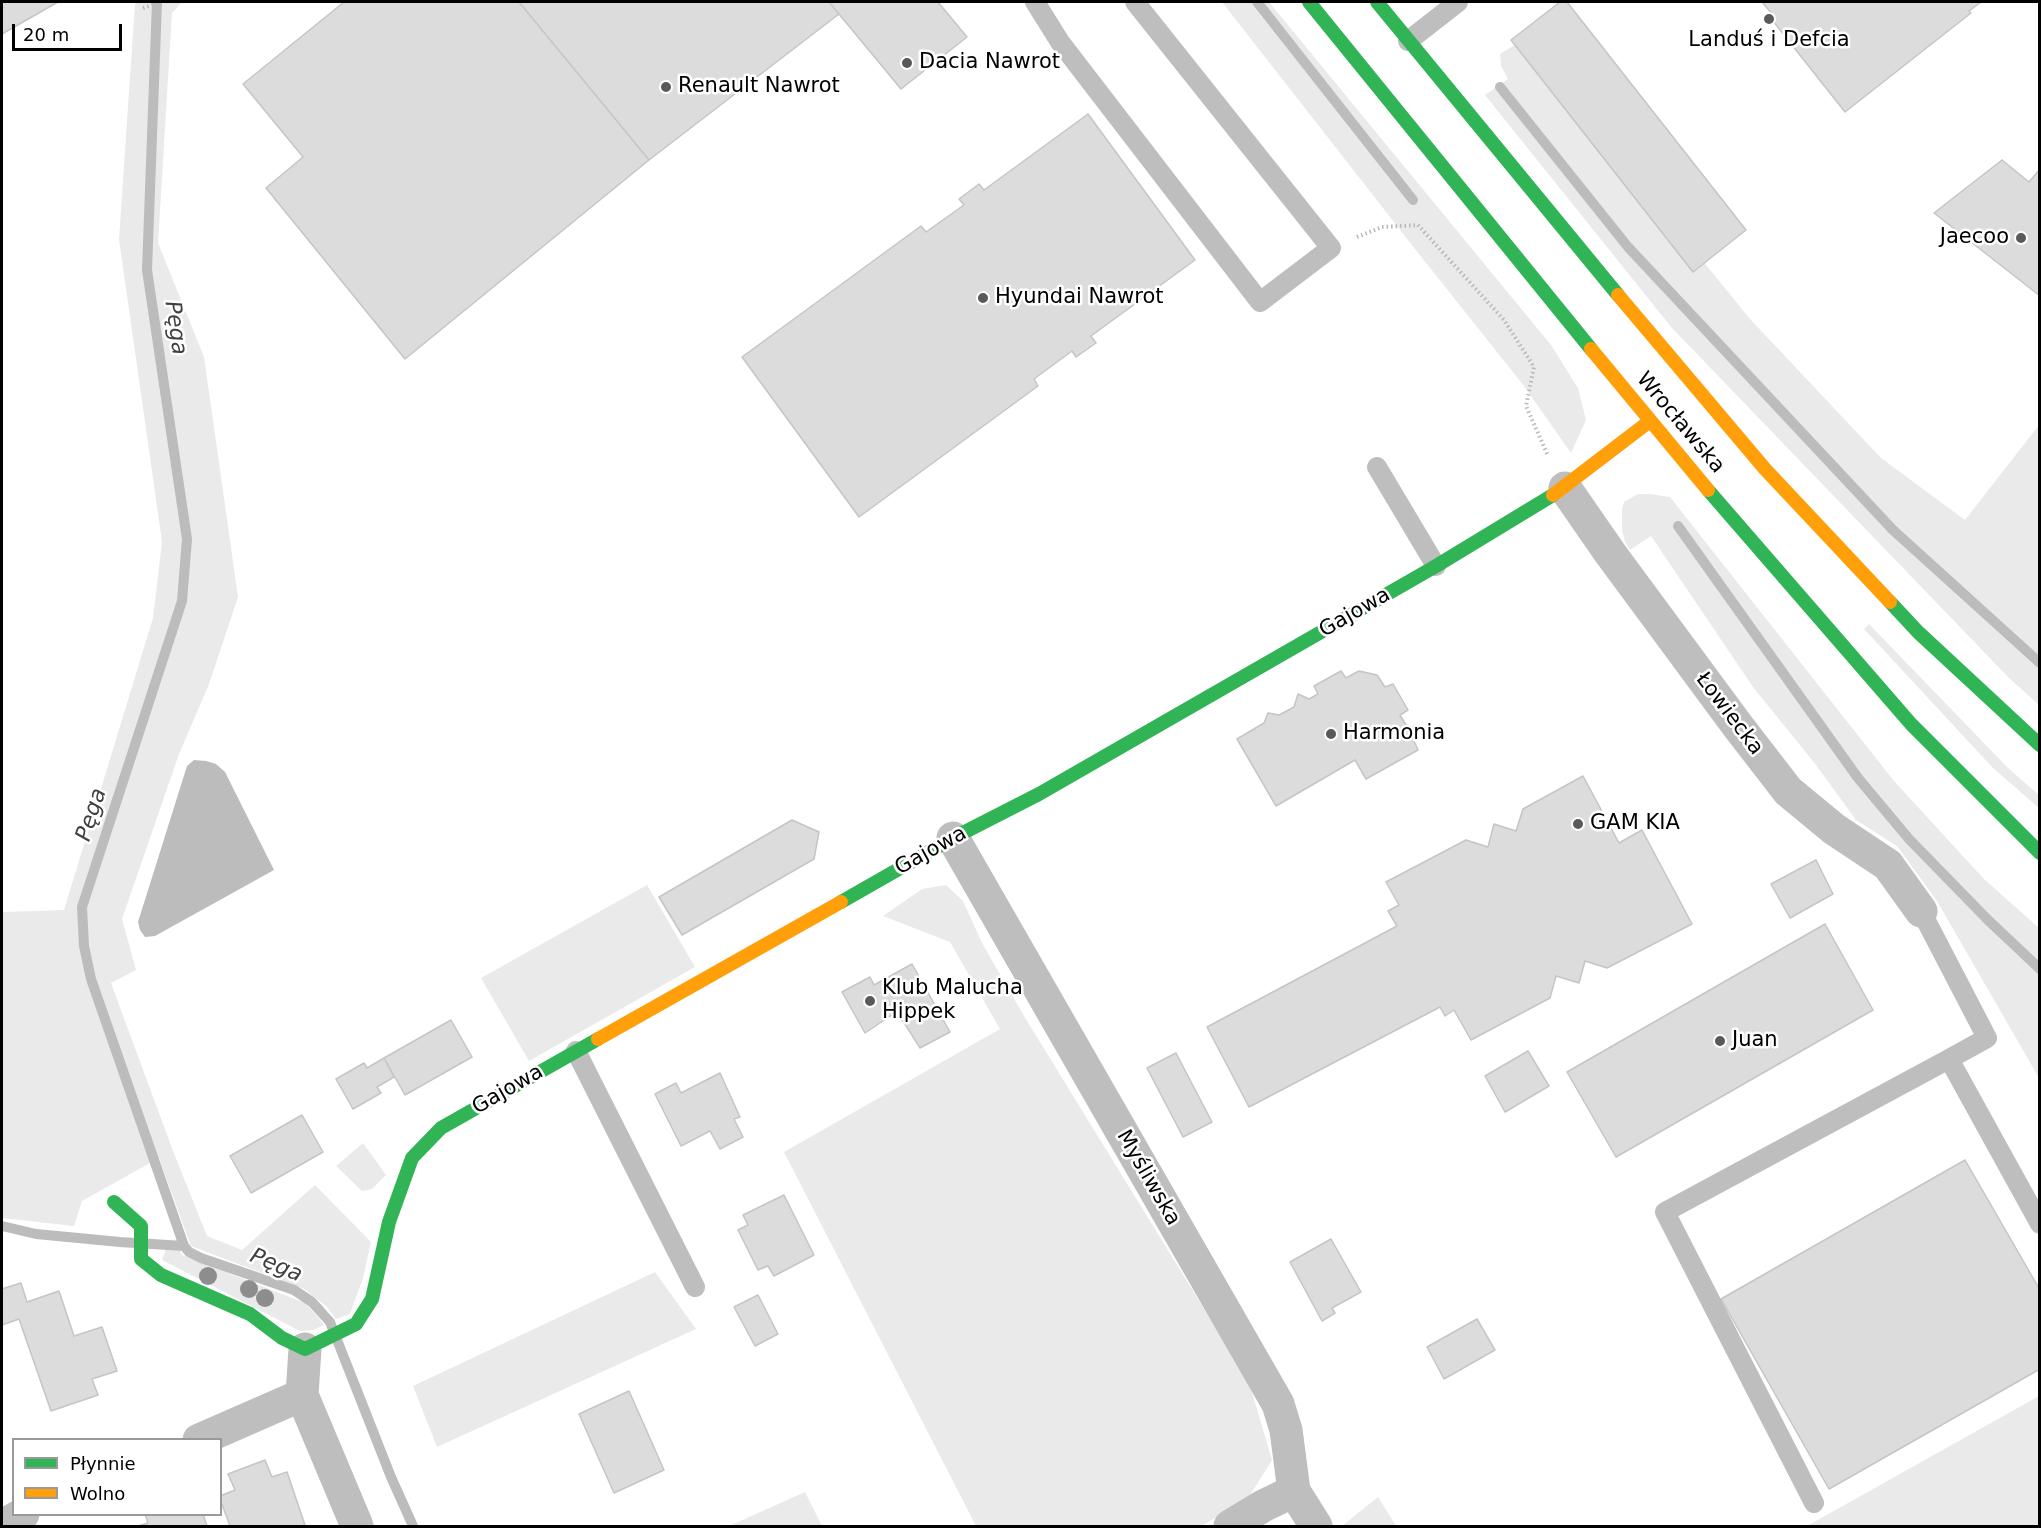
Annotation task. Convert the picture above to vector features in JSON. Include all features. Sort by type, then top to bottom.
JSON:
[{"type":"main road","name":"Wrocławska","points":[[1309,2],[1650,422],[1911,724],[2040,853]]},
{"type":"main road","name":"Wrocławska","points":[[1377,2],[1583,254],[1765,469],[1918,632],[2040,745]]},
{"type":"main road","name":"Gajowa","points":[[313,1344],[356,1324],[372,1299],[389,1222],[412,1158],[441,1128],[953,838],[1039,794],[1436,566],[1565,488],[1650,422]]},
{"type":"main road","points":[[114,1202],[141,1226],[141,1259],[161,1275],[250,1314],[282,1338],[313,1344]]},
{"type":"street","name":"Łowiecka","points":[[1565,488],[1617,563],[1788,791],[1834,829],[1888,865],[1921,911]]},
{"type":"street","name":"Myśliwska","points":[[953,838],[1278,1404],[1287,1430],[1294,1491],[1316,1527]]},
{"type":"street","points":[[313,1344],[302,1395],[357,1527]]},
{"type":"street","points":[[204,1438],[302,1395]]},
{"type":"street","points":[[1230,1527],[1263,1506],[1294,1491]]},
{"type":"lane","points":[[1035,2],[1060,42],[1260,302],[1330,248],[1135,2]]},
{"type":"lane","points":[[1408,42],[1458,2]]},
{"type":"lane","points":[[1377,467],[1436,566]]},
{"type":"lane","points":[[1814,1503],[1665,1212],[1987,1038],[1921,911]]},
{"type":"lane","points":[[576,1051],[695,1287]]},
{"type":"lane","points":[[1949,1059],[2040,1224]]},
{"type":"path","points":[[143,8],[161,2]]},
{"type":"path","points":[[1330,248],[1382,227],[1418,225],[1504,320],[1534,367],[1526,406],[1541,443],[1565,488]]},
{"type":"shaded area","points":[[137,2],[182,2],[172,13],[158,243],[204,357],[238,597],[209,684],[179,754],[122,919],[136,970],[111,983],[207,1236],[242,1250],[315,1185],[371,1242],[363,1278],[350,1314],[336,1319],[326,1306],[304,1289],[191,1246],[159,1158],[82,1201],[74,1226],[2,1218],[2,912],[64,910],[153,618],[162,542],[119,239],[135,4]]},
{"type":"shaded area","points":[[1222,2],[1269,2],[1551,345],[1578,388],[1586,420],[1571,453],[1524,386]]},
{"type":"shaded area","points":[[1523,40],[1750,319],[1881,458],[1965,520],[2039,425],[2039,705],[2009,678],[1672,328],[1485,95],[1508,79],[1501,66],[1500,54]]},
{"type":"shaded area","points":[[1638,494],[1670,497],[1894,781],[1984,879],[2039,928],[2039,1078],[1937,901],[1897,846],[1856,820],[1816,765],[1753,687],[1651,536],[1630,550],[1622,530],[1622,509],[1624,502]]},
{"type":"shaded area","points":[[1869,624],[2008,768],[2039,795],[2039,808],[1992,767],[1864,629]]},
{"type":"shaded area","points":[[194,760],[216,764],[225,772],[274,870],[155,936],[145,937],[138,922],[187,766]]},
{"type":"shaded area","points":[[647,885],[695,967],[529,1061],[481,978]]},
{"type":"shaded area","points":[[946,885],[963,901],[982,943],[1024,1016],[1249,1382],[1272,1460],[1247,1500],[1201,1526],[976,1526],[784,1152],[1000,1029],[950,942],[883,916],[922,889]]},
{"type":"shaded area","points":[[363,1143],[386,1175],[372,1189],[362,1191],[336,1166]]},
{"type":"shaded area","points":[[166,1249],[180,1250],[182,1255],[305,1303],[324,1325],[313,1330],[300,1331],[162,1260]]},
{"type":"shaded area","points":[[655,1272],[696,1329],[437,1447],[413,1386]]},
{"type":"shaded area","points":[[2039,1396],[2039,1526],[1807,1526]]},
{"type":"shaded area","points":[[805,1492],[822,1526],[729,1526]]},
{"type":"shaded area","points":[[1378,1497],[1396,1526],[1342,1526]]},
{"type":"building","points":[[2,2],[58,2],[2,34]]},
{"type":"building","points":[[344,2],[519,2],[649,160],[405,359],[266,188],[303,157],[243,84]]},
{"type":"building","name":"Renault Nawrot","points":[[519,2],[829,2],[839,14],[649,160]]},
{"type":"building","name":"Dacia Nawrot","points":[[829,2],[938,2],[967,37],[901,89]]},
{"type":"building","points":[[1560,2],[1567,2],[1746,230],[1693,272],[1511,40]]},
{"type":"building","points":[[1762,2],[1981,2],[1969,11],[1971,13],[1845,112],[1769,16],[1772,14]]},
{"type":"building","name":"Hyundai Nawrot","points":[[1088,114],[1195,260],[1091,336],[1096,343],[1076,357],[1072,351],[1034,379],[1038,386],[859,517],[742,357],[921,226],[926,232],[964,205],[959,199],[979,184],[984,190]]},
{"type":"building","points":[[2002,160],[2029,182],[2040,169],[2040,296],[1934,213]]},
{"type":"building","name":"Harmonia","points":[[1341,671],[1346,678],[1359,671],[1377,675],[1385,687],[1393,684],[1408,710],[1400,715],[1406,725],[1417,729],[1414,741],[1418,750],[1366,779],[1355,760],[1276,806],[1237,739],[1264,723],[1268,713],[1279,715],[1294,707],[1298,694],[1309,699],[1318,694],[1314,686]]},
{"type":"building","points":[[1583,776],[1619,843],[1642,830],[1692,924],[1607,968],[1585,961],[1579,983],[1556,976],[1550,998],[1471,1040],[1454,1010],[1445,1016],[1440,1007],[1249,1107],[1207,1027],[1397,926],[1388,911],[1399,905],[1386,882],[1466,840],[1488,847],[1494,824],[1516,831],[1523,809]]},
{"type":"building","points":[[792,820],[819,832],[814,859],[682,935],[659,897]]},
{"type":"building","points":[[1816,860],[1833,894],[1790,918],[1771,884]]},
{"type":"building","name":"Juan","points":[[1825,924],[1873,1010],[1616,1157],[1567,1072]]},
{"type":"building","points":[[912,964],[950,1032],[920,1048],[903,1021],[892,1015],[865,1033],[842,992],[870,977],[874,985]]},
{"type":"building","points":[[451,1020],[472,1057],[405,1095],[384,1058]]},
{"type":"building","points":[[1528,1051],[1549,1086],[1505,1112],[1485,1076]]},
{"type":"building","points":[[1176,1053],[1212,1122],[1183,1137],[1147,1068]]},
{"type":"building","points":[[384,1058],[394,1077],[377,1087],[381,1093],[353,1109],[336,1079],[364,1063],[367,1068]]},
{"type":"building","points":[[720,1073],[740,1117],[734,1119],[743,1137],[720,1149],[710,1131],[681,1146],[655,1094],[676,1083],[681,1093]]},
{"type":"building","points":[[302,1115],[323,1152],[251,1193],[230,1156]]},
{"type":"building","points":[[1965,1160],[2040,1290],[2040,1369],[1829,1489],[1721,1299]]},
{"type":"building","points":[[784,1195],[814,1255],[774,1276],[768,1266],[758,1270],[738,1230],[748,1225],[743,1215]]},
{"type":"building","points":[[1331,1239],[1361,1292],[1332,1308],[1335,1313],[1322,1321],[1290,1262]]},
{"type":"building","points":[[21,1283],[27,1302],[59,1291],[74,1336],[102,1327],[117,1371],[92,1379],[98,1395],[51,1411],[19,1319],[2,1325],[2,1289]]},
{"type":"building","points":[[758,1295],[778,1334],[755,1346],[734,1307]]},
{"type":"building","points":[[1477,1319],[1495,1350],[1444,1379],[1427,1347]]},
{"type":"building","points":[[629,1391],[664,1470],[614,1493],[579,1414]]},
{"type":"building","points":[[265,1460],[272,1477],[287,1472],[305,1525],[230,1526],[222,1504],[222,1495],[235,1490],[228,1474]]},
{"type":"building","points":[[146,1516],[204,1516],[207,1526],[138,1526],[148,1523]]},
{"type":"waterway","name":"Pęga","points":[[157,2],[147,270],[187,539],[182,601],[82,907],[84,946],[91,979],[184,1246],[189,1252],[201,1258],[294,1290],[312,1302],[330,1322],[391,1477],[413,1526]]},
{"type":"waterway","points":[[1257,2],[1413,200]]},
{"type":"waterway","points":[[1500,87],[1628,247],[1893,530],[2040,663]]},
{"type":"waterway","points":[[1678,526],[1858,778],[1909,839],[1988,920],[2040,969]]},
{"type":"waterway","points":[[2,1226],[36,1234],[184,1246]]},
{"type":"traffic: fast","points":[[1309,2],[1591,349]]},
{"type":"traffic: fast","points":[[1377,2],[1618,295]]},
{"type":"traffic: fast","points":[[1708,490],[1911,724],[2040,853]]},
{"type":"traffic: fast","points":[[841,902],[953,838],[1039,794],[1436,566],[1553,495]]},
{"type":"traffic: fast","points":[[1890,602],[1918,632],[2040,745]]},
{"type":"traffic: fast","points":[[114,1202],[141,1226],[141,1259],[161,1275],[250,1314],[282,1338],[305,1349],[356,1324],[372,1299],[389,1222],[412,1158],[441,1128],[598,1039]]},
{"type":"traffic: slow","points":[[1618,295],[1765,469],[1890,602]]},
{"type":"traffic: slow","points":[[1591,349],[1708,490]]},
{"type":"traffic: slow","points":[[1553,495],[1650,421]]},
{"type":"traffic: slow","points":[[598,1039],[841,902]]},
{"type":"place","name":"Landuś i Defcia","points":[[1769,19]]},
{"type":"place","name":"Dacia Nawrot","points":[[907,63]]},
{"type":"place","name":"Renault Nawrot","points":[[666,87]]},
{"type":"place","name":"Jaecoo","points":[[2021,238]]},
{"type":"place","name":"Hyundai Nawrot","points":[[983,298]]},
{"type":"place","name":"Harmonia","points":[[1331,734]]},
{"type":"place","name":"GAM KIA","points":[[1578,824]]},
{"type":"place","name":"Klub Malucha Hippek","points":[[870,1001]]},
{"type":"place","name":"Juan","points":[[1720,1041]]}]
